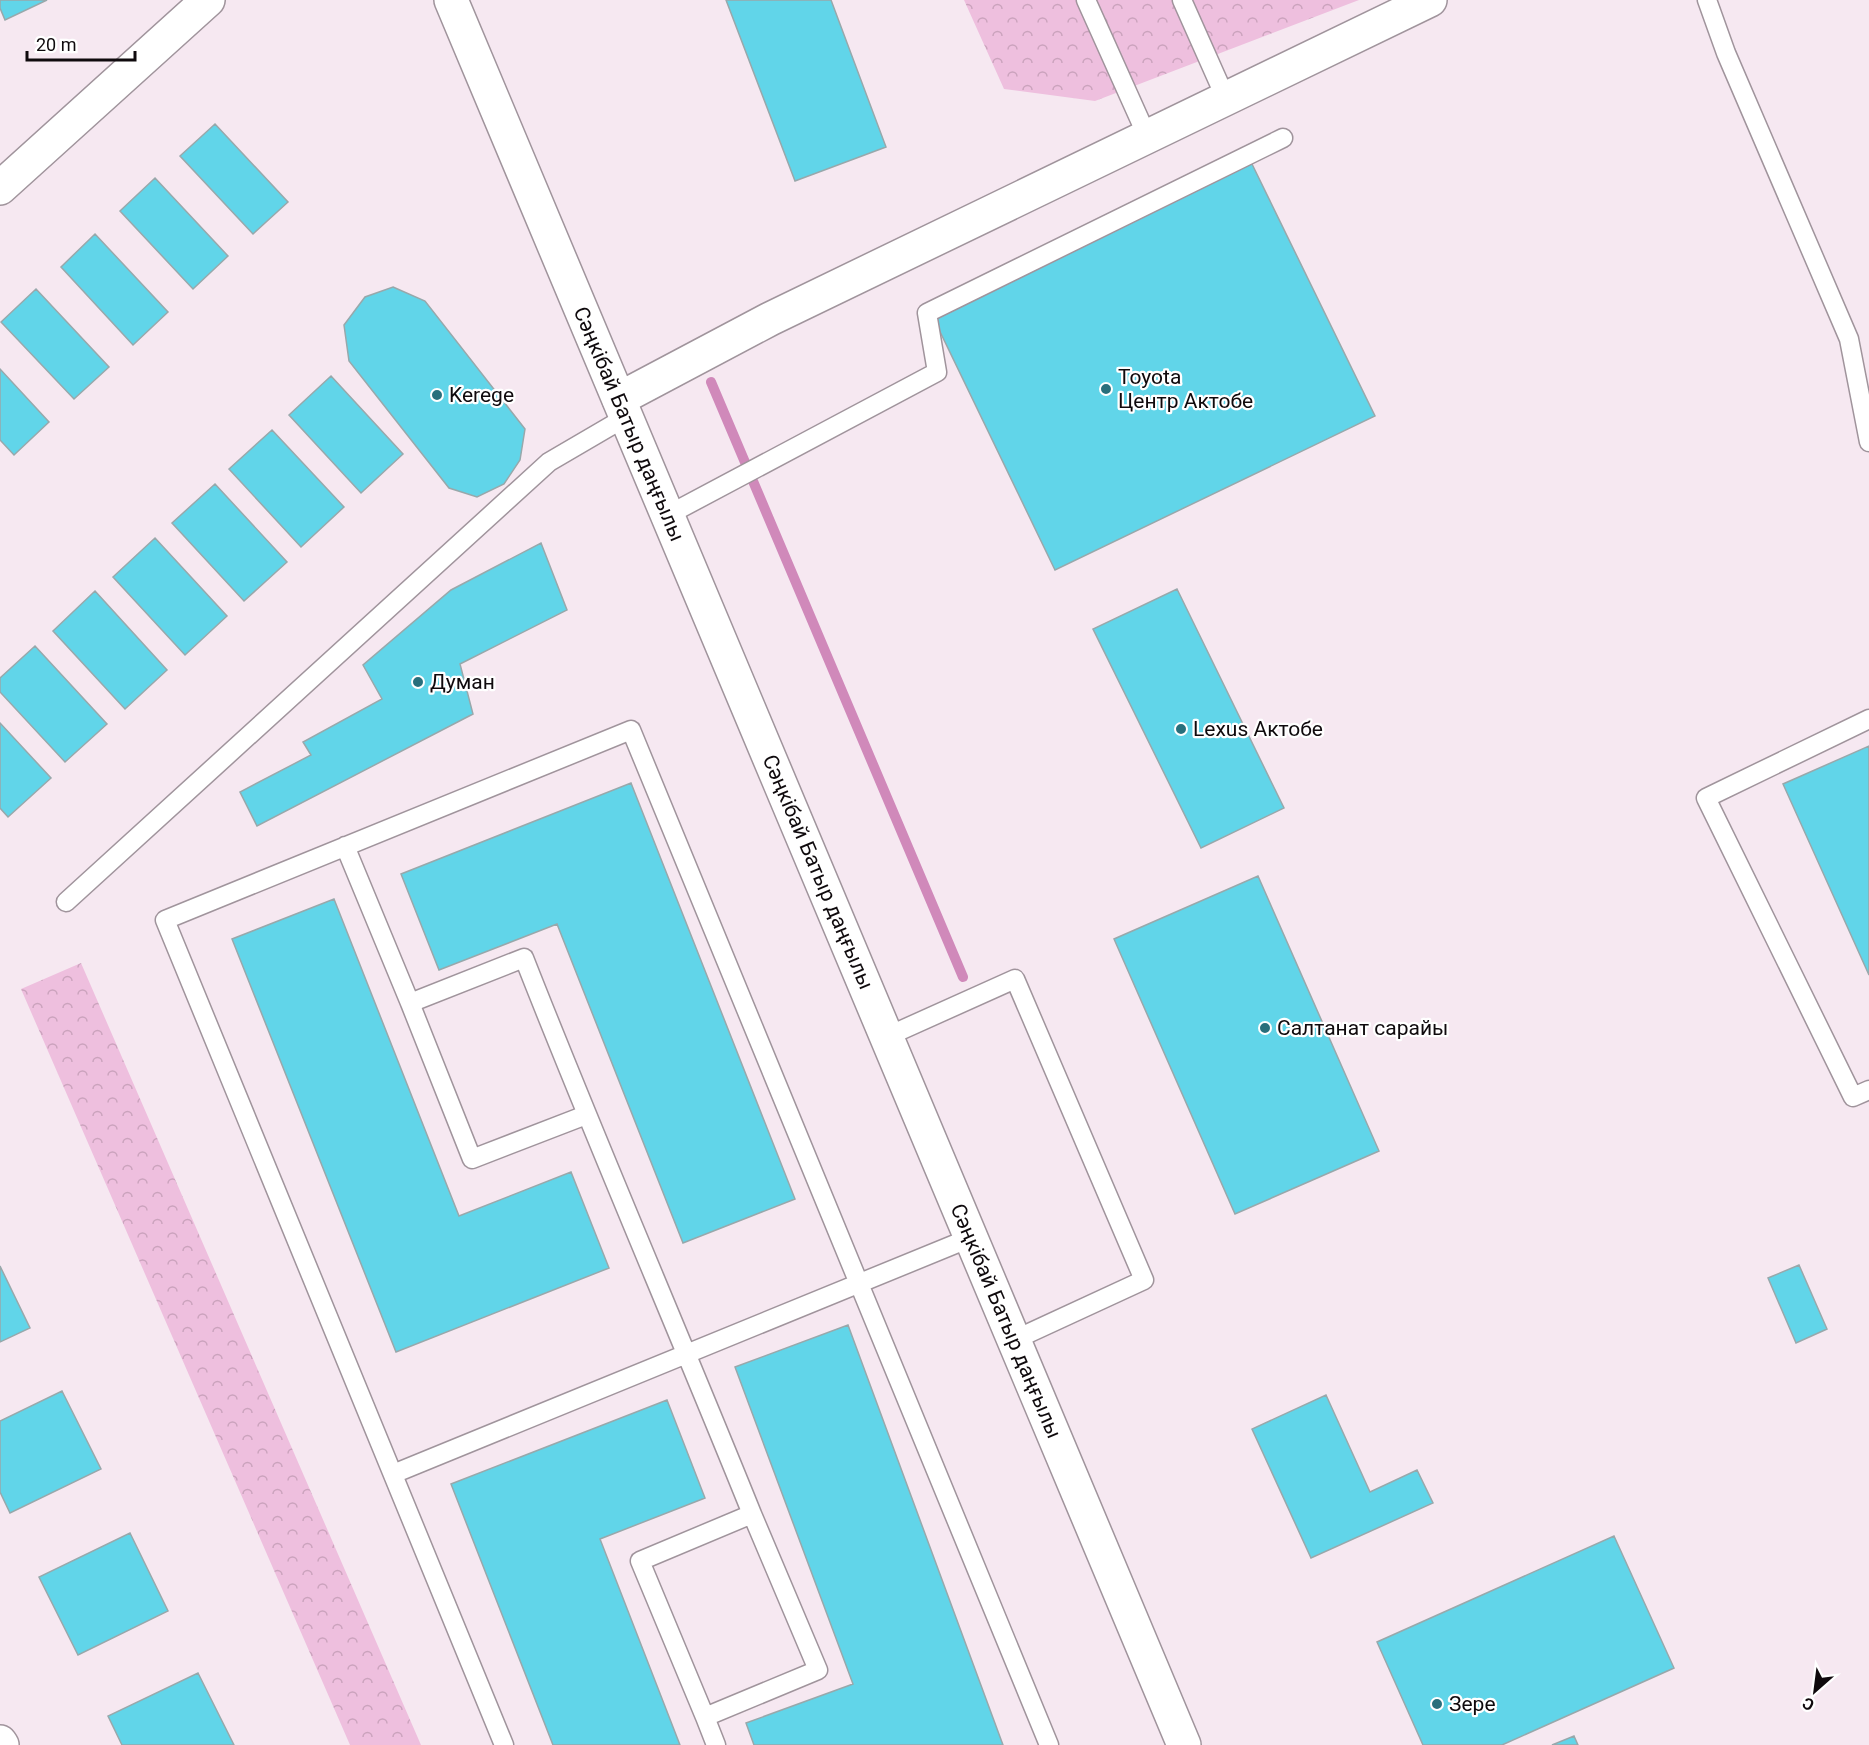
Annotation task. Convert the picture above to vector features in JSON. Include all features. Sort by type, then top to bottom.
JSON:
[{"type":"main road","points":[[0,188],[207,0]]},
{"type":"main road","name":"Сәңкібай Батыр даңғылы","points":[[451,0],[1184,1745]]},
{"type":"main road","points":[[622,408],[770,319],[1430,0]]},
{"type":"lane","points":[[1086,0],[1147,136]]},
{"type":"lane","points":[[1182,0],[1226,99]]},
{"type":"lane","points":[[1707,0],[1726,53],[1849,339],[1869,442]]},
{"type":"lane","points":[[668,515],[937,372],[927,313],[1283,138]]},
{"type":"lane","points":[[66,902],[549,462],[622,408]]},
{"type":"lane","points":[[1869,719],[1706,798],[1853,1097],[1869,1090]]},
{"type":"lane","points":[[504,1745],[165,920],[631,730],[1049,1745]]},
{"type":"lane","points":[[345,846],[411,1003],[472,1159],[586,1115]]},
{"type":"lane","points":[[411,1003],[524,958],[586,1115],[688,1353],[818,1671],[705,1717]]},
{"type":"lane","points":[[886,1036],[1014,979],[1144,1280],[1014,1340]]},
{"type":"lane","points":[[393,1474],[970,1238]]},
{"type":"lane","points":[[717,1745],[640,1561],[752,1514]]},
{"type":"green space","points":[[964,0],[1359,0],[1095,101],[1004,89]]},
{"type":"green space","points":[[81,963],[421,1745],[350,1745],[21,989]]},
{"type":"building","points":[[0,0],[47,0],[5,20],[0,8]]},
{"type":"building","points":[[726,0],[831,0],[886,147],[795,181]]},
{"type":"building","points":[[215,124],[288,202],[253,234],[180,156]]},
{"type":"building","points":[[1251,162],[1375,416],[1055,570],[932,315]]},
{"type":"building","points":[[155,178],[228,256],[193,289],[120,211]]},
{"type":"building","points":[[95,234],[168,312],[133,345],[61,267]]},
{"type":"building","name":"Kerege","points":[[393,287],[425,301],[525,429],[520,460],[504,484],[477,497],[449,488],[349,361],[344,325],[365,297]]},
{"type":"building","points":[[36,289],[109,367],[74,399],[1,322]]},
{"type":"building","points":[[0,369],[49,422],[14,455],[0,440]]},
{"type":"building","points":[[331,376],[403,454],[361,493],[289,415]]},
{"type":"building","points":[[272,430],[344,507],[301,547],[229,469]]},
{"type":"building","points":[[215,484],[287,562],[244,601],[172,523]]},
{"type":"building","points":[[155,538],[227,616],[185,655],[113,577]]},
{"type":"building","name":"Думан","points":[[541,543],[567,610],[460,664],[473,714],[257,826],[240,792],[311,755],[303,742],[382,699],[363,665],[451,590]]},
{"type":"building","points":[[1177,589],[1284,808],[1201,848],[1093,629]]},
{"type":"building","points":[[95,591],[167,670],[125,709],[53,631]]},
{"type":"building","points":[[35,646],[107,724],[65,762],[0,692],[0,678]]},
{"type":"building","points":[[0,723],[51,778],[8,817],[0,808]]},
{"type":"building","points":[[1869,746],[1869,975],[1783,784]]},
{"type":"building","points":[[631,783],[795,1199],[683,1243],[557,924],[439,970],[401,874]]},
{"type":"building","points":[[1258,876],[1379,1151],[1235,1214],[1114,939]]},
{"type":"building","points":[[334,899],[459,1216],[571,1172],[609,1268],[396,1352],[232,939]]},
{"type":"building","points":[[1799,1265],[1827,1329],[1796,1343],[1768,1278]]},
{"type":"building","points":[[0,1266],[30,1328],[0,1342]]},
{"type":"building","points":[[848,1325],[1003,1745],[754,1745],[746,1723],[853,1684],[735,1367]]},
{"type":"building","points":[[62,1391],[101,1469],[10,1513],[0,1492],[0,1421]]},
{"type":"building","points":[[1326,1395],[1370,1492],[1417,1470],[1433,1503],[1311,1558],[1252,1429]]},
{"type":"building","points":[[667,1400],[705,1498],[600,1539],[680,1745],[553,1745],[451,1484]]},
{"type":"building","points":[[130,1533],[168,1611],[78,1655],[39,1577]]},
{"type":"building","points":[[1614,1536],[1674,1668],[1502,1745],[1423,1745],[1377,1642]]},
{"type":"building","points":[[198,1673],[234,1745],[122,1745],[108,1716]]},
{"type":"building","points":[[1574,1736],[1578,1745],[1552,1745]]},
{"type":"waterway","points":[[711,382],[963,977]]},
{"type":"place","name":"Toyota Центр Актобе","points":[[1106,389]]},
{"type":"place","name":"Kerege","points":[[437,395]]},
{"type":"place","name":"Думан","points":[[418,682]]},
{"type":"place","name":"Lexus Актобе","points":[[1181,729]]},
{"type":"place","name":"Салтанат сарайы","points":[[1265,1028]]},
{"type":"place","name":"Зере","points":[[1437,1704]]}]
